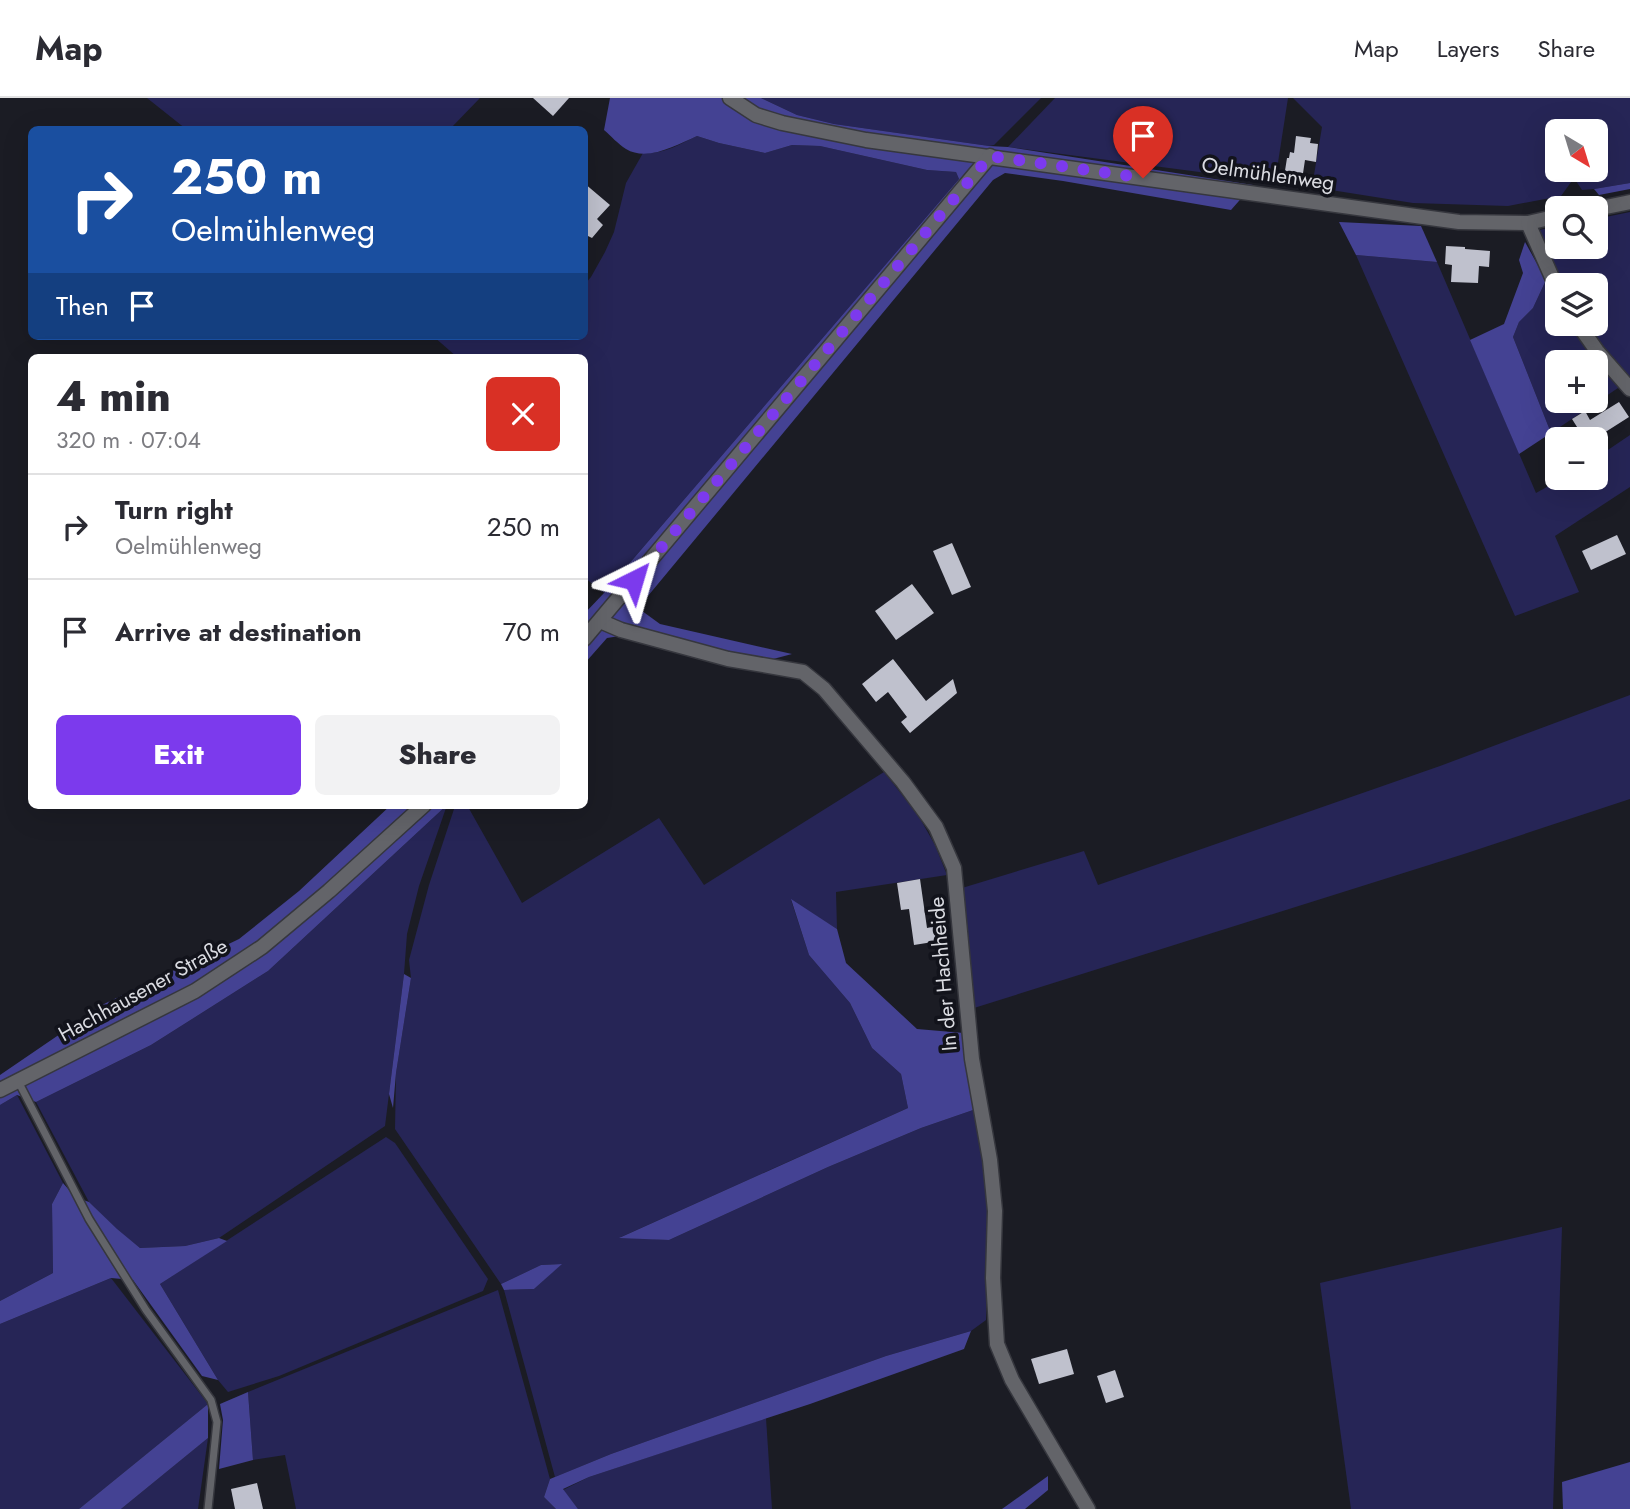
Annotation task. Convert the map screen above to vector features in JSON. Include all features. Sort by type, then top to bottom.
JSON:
[{"type":"street","name":"Oelmühlenweg","points":[[730,98],[756,115],[866,140],[1459,222],[1528,223],[1545,219]]},
{"type":"street","points":[[588,634],[990,156]]},
{"type":"street","points":[[1608,207],[1630,202]]},
{"type":"street","points":[[1528,223],[1550,273]]},
{"type":"street","points":[[1586,336],[1630,389]]},
{"type":"street","name":"In der Hachheide","points":[[600,621],[621,630],[728,659],[803,672],[824,689],[903,782],[936,827],[954,868],[972,1059],[990,1160],[995,1211],[993,1278],[997,1344],[1012,1380],[1088,1509]]},
{"type":"street","name":"Hachhausener Straße","points":[[0,1090],[195,991],[262,947],[420,809]]},
{"type":"lane","points":[[18,1080],[89,1219],[146,1310],[211,1400],[217,1422],[208,1509]]},
{"type":"shaded area","points":[[147,98],[480,98],[453,126],[182,126]]},
{"type":"shaded area","points":[[610,98],[761,98],[797,115],[834,124],[1008,147],[1253,185],[1231,210],[1005,173],[993,180],[638,608],[660,624],[792,654],[739,668],[620,636],[607,638],[588,660],[588,610],[959,179],[956,172],[927,170],[820,146],[792,145],[765,153],[697,136],[662,151],[634,153],[604,130]]},
{"type":"shaded area","points":[[761,98],[1041,98],[994,145],[989,146],[834,124],[797,115]]},
{"type":"shaded area","points":[[1055,98],[1288,98],[1275,182],[1008,147]]},
{"type":"shaded area","points":[[1293,98],[1630,98],[1630,183],[1582,190],[1577,182],[1608,182],[1608,119],[1545,119],[1545,182],[1571,182],[1561,196],[1545,196],[1545,199],[1508,206],[1413,203],[1312,187],[1322,127]]},
{"type":"shaded area","points":[[697,136],[765,153],[792,145],[820,146],[927,170],[956,172],[959,179],[604,593],[588,580],[588,354],[454,354],[438,340],[588,340],[588,280],[614,232],[626,183],[643,153],[664,151]]},
{"type":"shaded area","points":[[1630,183],[1630,189],[1599,195],[1594,189]]},
{"type":"shaded area","points":[[1630,212],[1630,384],[1608,356],[1608,350],[1603,350],[1592,336],[1608,336],[1608,273],[1555,273],[1549,259],[1608,259],[1608,217]]},
{"type":"shaded area","points":[[1339,222],[1421,226],[1437,262],[1356,255]]},
{"type":"shaded area","points":[[1545,229],[1545,250],[1538,234]]},
{"type":"shaded area","points":[[1525,242],[1545,278],[1533,308],[1519,322],[1513,337],[1549,427],[1545,427],[1545,437],[1519,454],[1470,340],[1504,324],[1523,273],[1519,260]]},
{"type":"shaded area","points":[[1356,255],[1437,262],[1536,493],[1545,488],[1608,490],[1608,450],[1630,435],[1630,487],[1555,536],[1579,592],[1515,616]]},
{"type":"shaded area","points":[[1545,282],[1545,336],[1582,336],[1593,350],[1545,350],[1545,413],[1581,413],[1560,427],[1549,427],[1513,337],[1519,322],[1533,308]]},
{"type":"shaded area","points":[[1608,369],[1621,386],[1608,395]]},
{"type":"shaded area","points":[[1630,695],[1630,799],[974,1008],[962,888],[1084,851],[1098,885],[1440,766]]},
{"type":"shaded area","points":[[884,772],[918,815],[935,845],[947,875],[836,892],[837,929],[791,900],[809,955],[850,1003],[872,1048],[901,1074],[908,1108],[621,1237],[669,1240],[828,1167],[921,1128],[976,1109],[986,1161],[989,1212],[986,1320],[971,1331],[886,1356],[611,1454],[555,1477],[504,1290],[534,1289],[561,1264],[541,1265],[501,1284],[395,1129],[396,1073],[411,978],[409,960],[429,885],[454,809],[469,809],[522,903],[659,818],[704,885]]},
{"type":"shaded area","points":[[387,809],[443,809],[268,971],[151,1045],[36,1102],[17,1095],[0,1105],[0,1075],[104,1004],[239,939],[299,891]]},
{"type":"shaded area","points":[[446,809],[419,886],[407,934],[385,1126],[219,1238],[185,1246],[140,1248],[89,1202],[36,1102],[151,1045],[268,971]]},
{"type":"shaded area","points":[[791,899],[837,929],[846,963],[917,1029],[964,1033],[976,1109],[921,1128],[828,1167],[669,1240],[619,1238],[908,1108],[901,1074],[872,1048],[850,1003],[809,955]]},
{"type":"shaded area","points":[[404,974],[411,978],[393,1108],[389,1094]]},
{"type":"shaded area","points":[[17,1095],[63,1183],[52,1204],[53,1273],[0,1301],[0,1105]]},
{"type":"shaded area","points":[[386,1137],[395,1143],[488,1279],[483,1291],[279,1376],[228,1392],[160,1284]]},
{"type":"shaded area","points":[[63,1183],[75,1197],[89,1202],[140,1248],[185,1246],[219,1238],[227,1241],[160,1284],[218,1380],[202,1376],[133,1280],[111,1278],[0,1324],[0,1301],[53,1273],[52,1204]]},
{"type":"shaded area","points":[[1562,1227],[1553,1509],[1351,1509],[1320,1283]]},
{"type":"shaded area","points":[[562,1264],[534,1289],[504,1290],[501,1284],[541,1265]]},
{"type":"shaded area","points":[[111,1278],[208,1404],[79,1509],[0,1509],[0,1324]]},
{"type":"shaded area","points":[[498,1290],[550,1479],[544,1497],[556,1509],[296,1509],[285,1455],[253,1460],[248,1392]]},
{"type":"shaded area","points":[[971,1331],[964,1349],[810,1404],[589,1477],[563,1489],[578,1509],[556,1509],[544,1497],[550,1479],[611,1454],[886,1356]]},
{"type":"shaded area","points":[[248,1392],[253,1460],[219,1469],[223,1420],[220,1404]]},
{"type":"shaded area","points":[[208,1404],[208,1438],[121,1509],[79,1509]]},
{"type":"shaded area","points":[[766,1418],[772,1509],[578,1509],[563,1490],[589,1477]]},
{"type":"shaded area","points":[[208,1438],[198,1509],[121,1509]]},
{"type":"shaded area","points":[[1630,1462],[1630,1509],[1563,1509],[1562,1482]]},
{"type":"shaded area","points":[[1048,1476],[1048,1490],[1025,1509],[1002,1509]]},
{"type":"building","points":[[533,98],[569,98],[553,116]]},
{"type":"building","points":[[1296,136],[1311,138],[1310,143],[1318,144],[1316,162],[1305,160],[1302,180],[1284,177],[1287,158],[1290,152],[1294,153]]},
{"type":"building","points":[[588,186],[610,205],[597,219],[603,225],[592,238],[588,236]]},
{"type":"building","points":[[1446,246],[1490,251],[1489,267],[1479,266],[1478,283],[1451,282],[1452,265],[1445,264]]},
{"type":"building","points":[[1619,402],[1629,417],[1608,430],[1608,427],[1577,427],[1572,419],[1586,413],[1590,420],[1601,413],[1608,413],[1608,409]]},
{"type":"building","points":[[1617,535],[1626,554],[1591,570],[1582,551]]},
{"type":"building","points":[[952,543],[971,587],[952,595],[933,551]]},
{"type":"building","points":[[912,584],[934,613],[896,640],[875,611]]},
{"type":"building","points":[[893,659],[926,701],[953,679],[957,693],[910,733],[901,722],[907,717],[888,692],[876,702],[862,684]]},
{"type":"building","points":[[920,879],[927,928],[937,926],[939,941],[914,945],[909,909],[901,910],[897,883]]},
{"type":"building","points":[[1067,1349],[1074,1374],[1039,1384],[1031,1359]]},
{"type":"building","points":[[1115,1370],[1124,1397],[1106,1403],[1097,1376]]},
{"type":"building","points":[[257,1483],[263,1509],[235,1509],[231,1489]]},
{"type":"route","points":[[634,580],[990,156],[1143,178]]}]
